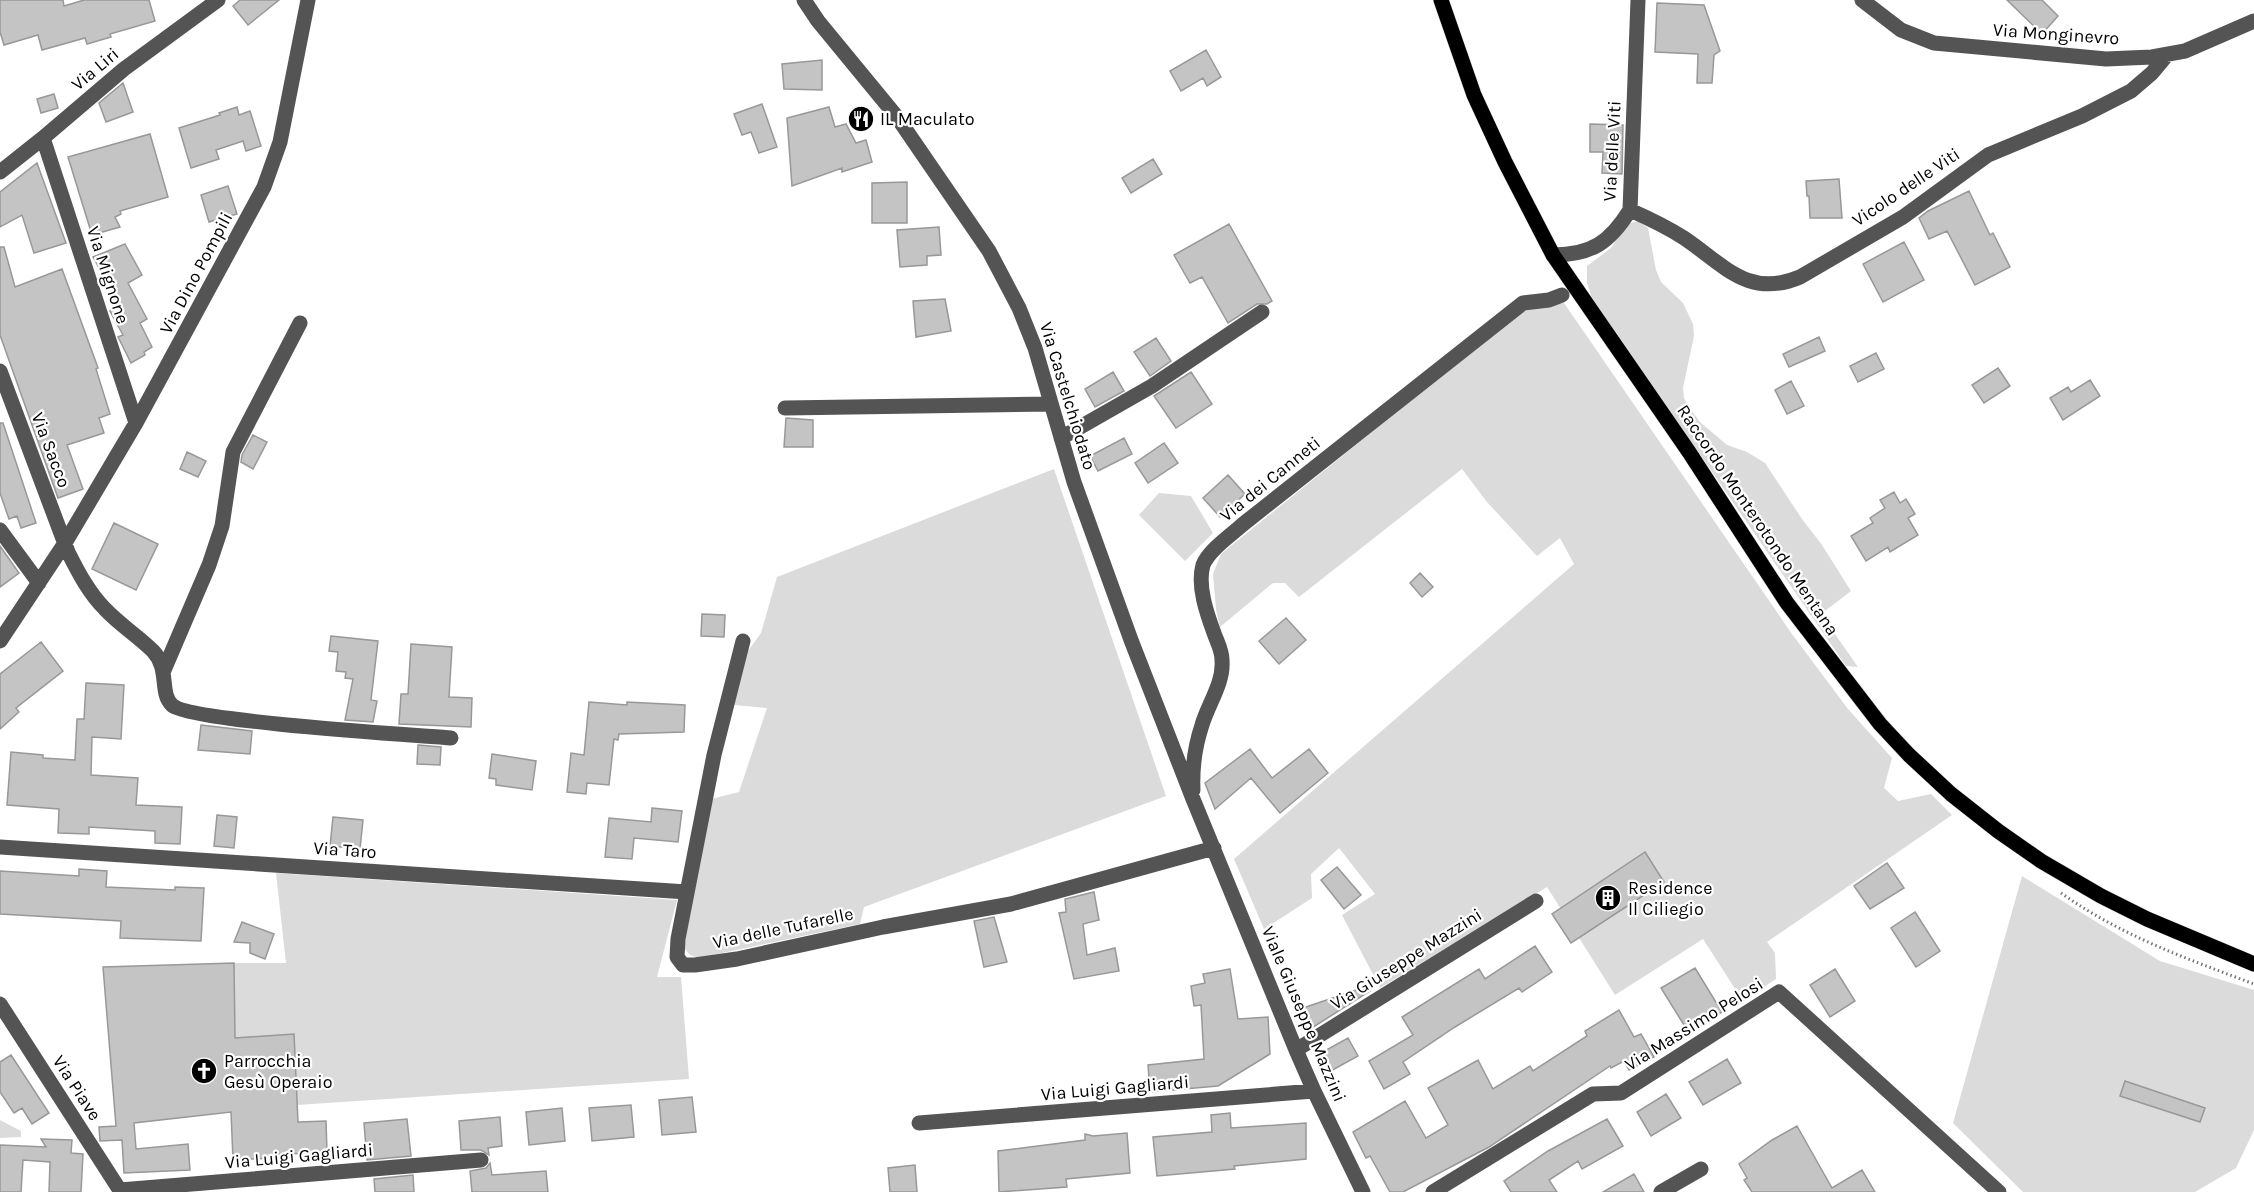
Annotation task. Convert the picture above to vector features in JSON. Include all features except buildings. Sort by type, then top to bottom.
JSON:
[{"type":"main road","name":"Raccordo Monterotondo Mentana","points":[[1441,0],[1474,95],[1505,162],[1553,255],[1689,452],[1786,603],[1874,716],[1909,756],[1975,813],[2041,861],[2139,915],[2254,964]]},
{"type":"street","name":"Via Liri","points":[[0,172],[124,69],[218,0]]},
{"type":"street","name":"Via Dino Pompili","points":[[0,641],[65,543],[136,423],[267,181],[280,142],[309,0]]},
{"type":"street","name":"Via Castelchiodato","points":[[804,0],[818,21],[897,117],[989,250],[1009,288],[1028,330],[1074,482],[1131,640],[1214,848]]},
{"type":"street","name":"Via delle Viti","points":[[1553,255],[1577,254],[1599,245],[1615,232],[1630,210],[1638,0]]},
{"type":"street","name":"Via Monginevro","points":[[1862,0],[1907,34],[1943,44],[2106,59],[2167,55],[2193,48],[2254,21]]},
{"type":"street","name":"Vicolo delle Viti","points":[[1630,210],[1668,228],[1743,280],[1766,284],[1787,281],[1800,277],[1903,217],[1988,156],[2082,116],[2131,91],[2152,73],[2167,55]]},
{"type":"street","name":"Via Mignone","points":[[43,138],[136,423]]},
{"type":"street","name":"Via dei Canneti","points":[[1193,799],[1193,772],[1199,736],[1222,667],[1220,649],[1203,593],[1202,572],[1208,557],[1242,525],[1523,303],[1549,300],[1562,295]]},
{"type":"street","points":[[1061,438],[1152,386],[1262,312]]},
{"type":"street","points":[[164,670],[209,565],[222,526],[233,452],[300,323]]},
{"type":"street","name":"Via Sacco","points":[[0,371],[65,543]]},
{"type":"street","points":[[785,408],[1051,404]]},
{"type":"street","points":[[0,530],[39,584]]},
{"type":"street","points":[[65,543],[78,571],[97,600],[160,660],[164,670],[166,697],[172,706],[180,710],[234,719],[451,738]]},
{"type":"street","name":"Via delle Tufarelle","points":[[743,641],[714,755],[676,947],[677,957],[683,965],[755,956],[862,931],[1011,904],[1214,848]]},
{"type":"street","name":"Via Taro","points":[[0,847],[687,892]]},
{"type":"street","name":"Viale Giuseppe Mazzini","points":[[1214,848],[1296,1050],[1363,1192]]},
{"type":"street","name":"Via Giuseppe Mazzini","points":[[1296,1050],[1536,901]]},
{"type":"street","name":"Via Massimo Pelosi","points":[[1433,1192],[1593,1094],[1620,1093],[1779,992],[1995,1191]]},
{"type":"street","name":"Via Piave","points":[[0,1004],[120,1191]]},
{"type":"street","name":"Via Luigi Gagliardi","points":[[919,1123],[1314,1091]]},
{"type":"street","name":"Via Luigi Gagliardi","points":[[120,1191],[481,1160]]},
{"type":"street","points":[[1661,1192],[1701,1169]]},
{"type":"path","points":[[2056,890],[2094,916],[2135,937],[2254,984]]},
{"type":"shaded area","points":[[1638,221],[1648,228],[1656,270],[1661,282],[1683,303],[1693,324],[1694,336],[1683,388],[1684,398],[1700,422],[1727,445],[1747,452],[1765,463],[1822,545],[1851,591],[1821,614],[1858,667],[1846,666],[1592,298],[1587,283],[1587,266],[1611,248],[1627,224]]},
{"type":"shaded area","points":[[1564,303],[1792,634],[1848,709],[1892,758],[1884,788],[1898,801],[1931,794],[1952,815],[1767,942],[1775,953],[1776,979],[1743,1001],[1703,939],[1615,995],[1547,887],[1380,988],[1342,915],[1375,894],[1339,848],[1311,874],[1312,898],[1264,929],[1234,859],[1574,564],[1560,538],[1537,556],[1487,502],[1462,469],[1299,597],[1285,583],[1273,583],[1220,627],[1213,574],[1221,554],[1528,306]]},
{"type":"shaded area","points":[[1054,469],[1166,796],[864,907],[860,924],[698,958],[690,955],[684,948],[711,799],[739,792],[767,708],[734,705],[748,651],[761,633],[777,577]]},
{"type":"shaded area","points":[[1159,493],[1191,496],[1213,533],[1185,561],[1139,515]]},
{"type":"shaded area","points":[[276,873],[677,900],[657,977],[681,977],[689,1079],[297,1105],[294,1034],[235,1038],[234,963],[286,963]]},
{"type":"shaded area","points":[[2022,876],[2160,961],[2254,990],[2254,1130],[2236,1168],[2195,1192],[2023,1192],[1953,1123]]},
{"type":"shaded area","points":[[0,1120],[21,1131],[21,1137],[0,1138]]},
{"type":"place","name":"IL Maculato","points":[[861,119]]},
{"type":"place","name":"Residence Il Ciliegio","points":[[1608,898]]},
{"type":"place","name":"Parrocchia Gesù Operaio","points":[[204,1071]]}]
